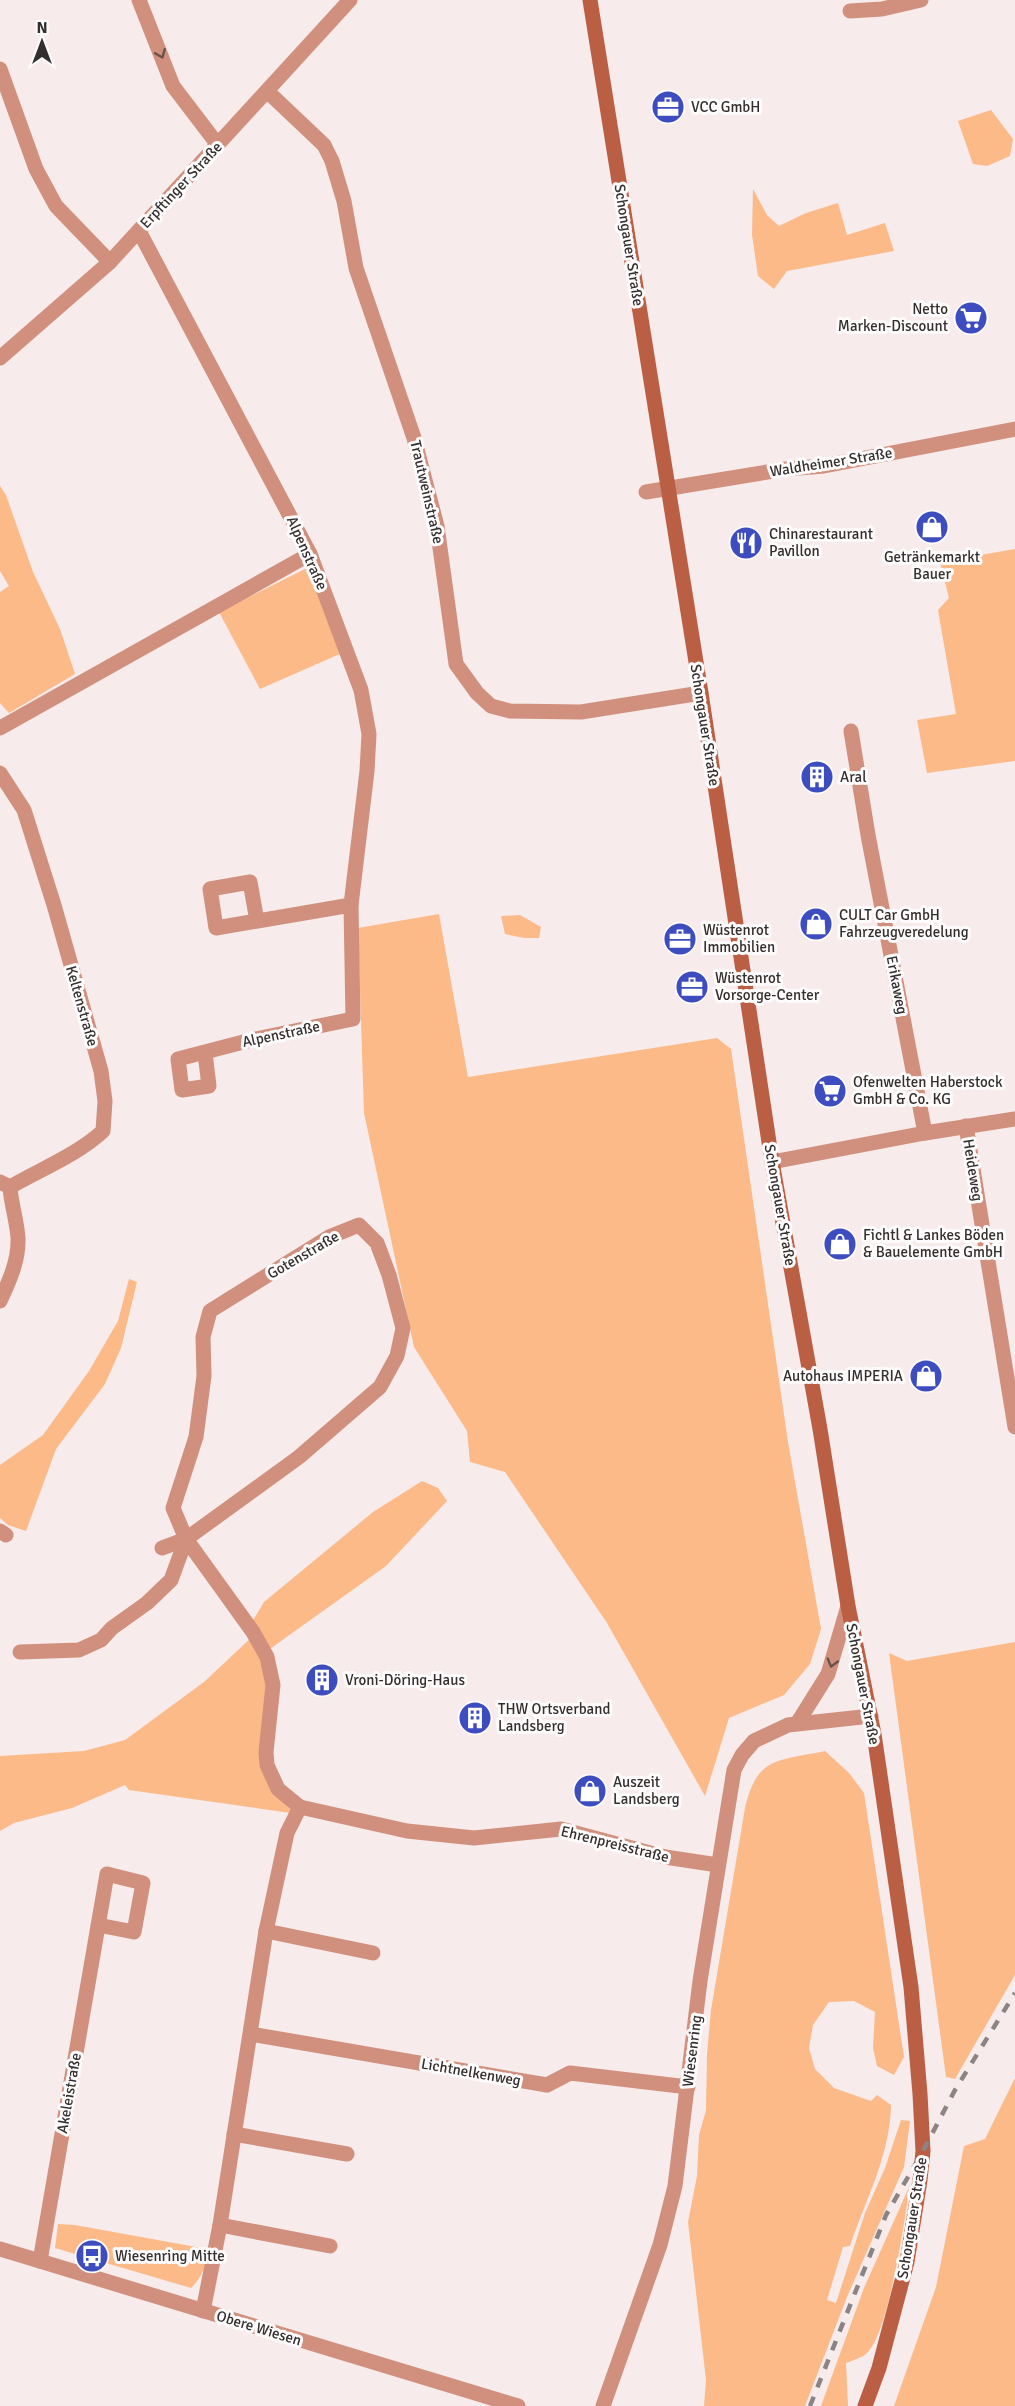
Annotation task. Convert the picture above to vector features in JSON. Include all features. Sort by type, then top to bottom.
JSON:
[{"type":"main road","name":"Schongauer Straße","points":[[590,0],[701,693],[772,1162],[818,1418],[848,1606],[871,1716],[911,1987],[921,2094],[923,2151],[907,2262],[879,2368],[865,2406]]},
{"type":"street","points":[[139,0],[173,86],[218,145]]},
{"type":"street","name":"Erpftinger Straße","points":[[0,358],[110,262],[350,0]]},
{"type":"street","points":[[850,11],[882,9],[921,0]]},
{"type":"street","points":[[0,69],[36,169],[57,206],[110,262]]},
{"type":"street","name":"Trautweinstraße","points":[[267,91],[324,145],[332,161],[344,201],[356,268],[414,438],[437,526],[456,664],[477,693],[491,706],[510,711],[580,712],[701,693]]},
{"type":"street","name":"Alpenstraße","points":[[139,231],[310,554],[362,690],[369,734],[367,771],[351,905],[353,1018],[251,1040],[205,1053]]},
{"type":"street","name":"Waldheimer Straße","points":[[646,492],[786,469],[824,466],[1015,429]]},
{"type":"street","points":[[0,728],[310,554]]},
{"type":"street","name":"Erikaweg","points":[[851,731],[866,824],[925,1133]]},
{"type":"street","name":"Keltenstraße","points":[[0,773],[24,810],[54,905],[98,1062],[105,1101],[103,1131],[86,1147],[5,1184]]},
{"type":"street","points":[[257,921],[351,905]]},
{"type":"street","points":[[772,1162],[925,1133],[1015,1119]]},
{"type":"street","name":"Heideweg","points":[[966,1126],[1015,1427]]},
{"type":"street","points":[[0,1301],[11,1278],[18,1239],[5,1184]]},
{"type":"street","name":"Gotenstraße","points":[[162,1548],[186,1539],[299,1457],[380,1388],[397,1356],[403,1328],[389,1275],[377,1243],[359,1225],[328,1237],[210,1311],[203,1337],[204,1376],[196,1437],[173,1508],[186,1539],[253,1632],[267,1657]]},
{"type":"street","points":[[20,1652],[79,1650],[101,1640],[112,1628],[147,1603],[171,1580],[186,1539]]},
{"type":"street","points":[[798,1722],[828,1674],[848,1606]]},
{"type":"street","name":"Ehrenpreisstraße","points":[[267,1657],[273,1685],[266,1752],[267,1765],[278,1788],[300,1807],[407,1831],[474,1838],[561,1829],[665,1857],[718,1866]]},
{"type":"street","name":"Wiesenring","points":[[603,2406],[663,2235],[675,2186],[700,1981],[734,1770],[742,1755],[754,1741],[798,1722],[871,1716]]},
{"type":"street","points":[[203,2311],[220,2225],[266,1931],[287,1833],[300,1807]]},
{"type":"street","name":"Akeleistraße","points":[[40,2261],[98,1925]]},
{"type":"street","points":[[266,1931],[373,1953]]},
{"type":"street","name":"Lichtnelkenweg","points":[[251,2034],[547,2085],[570,2073],[688,2087]]},
{"type":"street","points":[[234,2133],[347,2154]]},
{"type":"street","points":[[220,2225],[330,2246]]},
{"type":"street","name":"Obere Wiesen","points":[[0,2249],[518,2406]]},
{"type":"shaded area","points":[[991,110],[1013,139],[1010,156],[987,166],[973,164],[958,121]]},
{"type":"shaded area","points":[[753,189],[767,215],[779,226],[806,213],[838,203],[847,235],[885,223],[894,251],[787,271],[774,289],[758,276],[752,235]]},
{"type":"shaded area","points":[[0,486],[6,495],[33,572],[60,629],[75,674],[9,713],[0,703],[0,592],[9,586],[0,571]]},
{"type":"shaded area","points":[[1015,549],[1015,761],[927,773],[917,720],[956,714],[938,610],[949,598],[940,562]]},
{"type":"shaded area","points":[[307,568],[342,653],[260,689],[219,612]]},
{"type":"shaded area","points":[[439,914],[468,1077],[717,1038],[731,1049],[788,1442],[821,1629],[810,1664],[784,1695],[729,1718],[705,1796],[607,1623],[505,1472],[470,1462],[467,1431],[414,1347],[364,1113],[358,928]]},
{"type":"shaded area","points":[[520,915],[541,927],[539,938],[505,934],[501,916]]},
{"type":"shaded area","points":[[129,1279],[137,1282],[121,1348],[105,1384],[56,1449],[26,1531],[8,1525],[0,1518],[0,1465],[43,1435],[89,1371],[118,1321]]},
{"type":"shaded area","points":[[422,1481],[438,1488],[447,1501],[386,1566],[267,1651],[252,1622],[264,1602],[373,1512]]},
{"type":"shaded area","points":[[252,1637],[270,1685],[263,1752],[291,1806],[291,1813],[129,1790],[125,1785],[72,1808],[14,1823],[0,1831],[0,1756],[84,1751],[125,1740],[204,1682]]},
{"type":"shaded area","points":[[1015,1642],[1015,1975],[955,2079],[946,2077],[889,1653],[907,1661]]},
{"type":"shaded area","points":[[825,1751],[849,1773],[864,1793],[904,2057],[894,2075],[877,2066],[873,2048],[875,2012],[854,2001],[829,2002],[813,2025],[809,2048],[815,2069],[834,2088],[871,2101],[877,2095],[891,2105],[890,2124],[882,2159],[850,2246],[843,2247],[827,2300],[836,2303],[865,2213],[885,2168],[901,2120],[910,2121],[904,2167],[847,2297],[805,2406],[704,2406],[706,2380],[688,2222],[697,2176],[699,2135],[706,2110],[711,2010],[745,1808],[750,1791],[763,1770],[782,1760]]},
{"type":"shaded area","points":[[1015,2078],[1015,2406],[894,2406],[936,2287],[964,2146],[985,2139]]},
{"type":"shaded area","points":[[910,2185],[895,2274],[875,2341],[865,2355],[846,2363],[848,2406],[821,2406],[864,2288]]},
{"type":"shaded area","points":[[58,2224],[75,2225],[207,2249],[205,2265],[198,2280],[191,2288],[55,2248]]},
{"type":"railway","points":[[810,2406],[886,2215],[955,2090],[1015,1993]]},
{"type":"place","name":"VCC GmbH","points":[[668,107]]},
{"type":"place","name":"Netto Marken-Discount","points":[[971,318]]},
{"type":"place","name":"Getränkemarkt Bauer","points":[[932,527]]},
{"type":"place","name":"Chinarestaurant Pavillon","points":[[746,543]]},
{"type":"place","name":"Aral","points":[[817,777]]},
{"type":"place","name":"CULT Car GmbH Fahrzeugveredelung","points":[[816,924]]},
{"type":"place","name":"Wüstenrot Immobilien","points":[[680,939]]},
{"type":"place","name":"Wüstenrot Vorsorge-Center","points":[[692,987]]},
{"type":"place","name":"Ofenwelten Haberstock GmbH & Co. KG","points":[[830,1091]]},
{"type":"place","name":"Fichtl & Lankes Böden & Bauelemente GmbH","points":[[840,1244]]},
{"type":"place","name":"Autohaus IMPERIA","points":[[926,1376]]},
{"type":"place","name":"Vroni-Döring-Haus","points":[[322,1680]]},
{"type":"place","name":"THW Ortsverband Landsberg","points":[[475,1718]]},
{"type":"place","name":"Auszeit Landsberg","points":[[590,1791]]},
{"type":"place","name":"Wiesenring Mitte","points":[[92,2256]]}]
